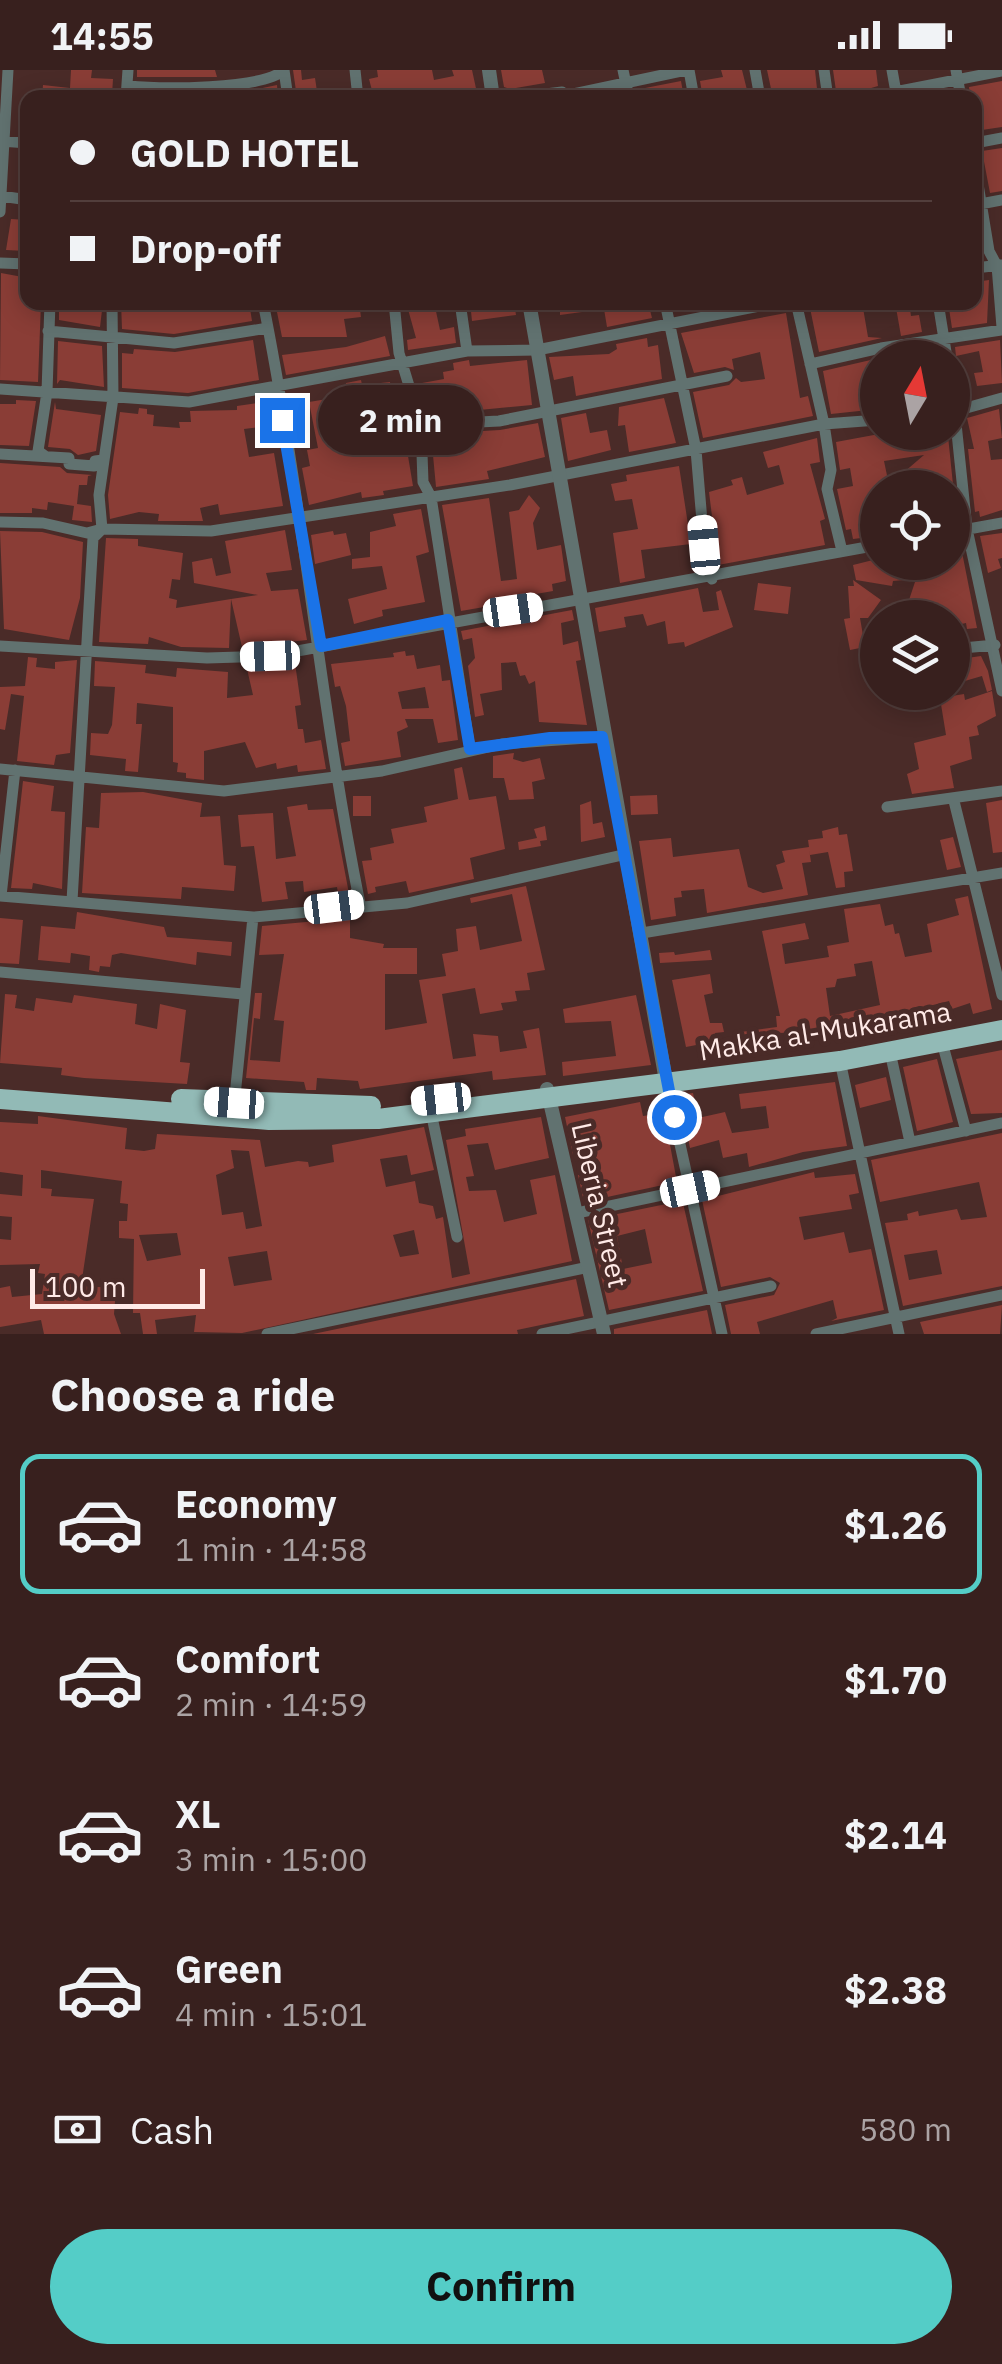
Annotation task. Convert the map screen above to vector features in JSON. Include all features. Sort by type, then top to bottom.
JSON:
[{"type":"highway","name":"Makka al-Mukarama","points":[[0,1086],[319,1122],[432,1112],[840,1048],[1002,1018]]},
{"type":"highway","name":"Makka al-Mukarama","points":[[665,1076],[840,1061],[1002,1030]]},
{"type":"highway","name":"Makka al-Mukarama","points":[[0,1099],[233,1110],[548,1094]]},
{"type":"street","points":[[0,212],[8,70]]},
{"type":"street","points":[[172,90],[234,83],[284,70]]},
{"type":"street","points":[[582,90],[624,76],[687,70]]},
{"type":"street","points":[[910,90],[957,76],[1002,70]]},
{"type":"street","points":[[810,364],[1002,328],[1000,265],[982,217]]},
{"type":"street","points":[[45,456],[38,450],[47,392],[49,310]]},
{"type":"street","points":[[72,901],[93,538],[102,528],[99,495],[113,398],[112,310]]},
{"type":"street","points":[[265,310],[296,518],[321,646],[335,779],[360,904]]},
{"type":"street","points":[[395,310],[402,364],[421,425],[423,482],[431,497],[470,749]]},
{"type":"street","points":[[461,310],[467,351]]},
{"type":"street","points":[[530,310],[665,1076],[722,1334]]},
{"type":"street","points":[[667,310],[696,450],[704,545],[712,579]]},
{"type":"street","points":[[0,389],[189,402],[467,351],[537,350],[738,310]]},
{"type":"street","points":[[798,310],[824,424],[832,470],[827,489],[842,551]]},
{"type":"street","points":[[939,310],[944,338]]},
{"type":"street","points":[[48,331],[174,343],[268,328]]},
{"type":"street","points":[[421,425],[499,421],[727,376]]},
{"type":"street","points":[[970,408],[1002,398]]},
{"type":"street","points":[[0,522],[43,523],[87,533],[102,528],[211,531],[560,476],[824,424],[860,421]]},
{"type":"street","points":[[0,454],[45,456],[94,466],[95,461],[104,460]]},
{"type":"street","points":[[970,529],[1002,522]]},
{"type":"street","points":[[970,542],[1002,690]]},
{"type":"street","points":[[0,646],[208,658],[270,656],[448,620],[712,579],[860,548]]},
{"type":"street","points":[[970,647],[995,645]]},
{"type":"street","points":[[0,769],[82,774],[224,791],[335,779],[470,749],[550,738],[602,737]]},
{"type":"street","points":[[15,770],[0,896],[253,917],[360,904],[407,903],[627,854]]},
{"type":"street","points":[[887,807],[1002,790]]},
{"type":"street","points":[[954,800],[1002,995]]},
{"type":"street","points":[[642,933],[1002,873]]},
{"type":"street","points":[[233,1110],[253,917]]},
{"type":"street","points":[[0,972],[243,994]]},
{"type":"street","points":[[942,1042],[966,1131]]},
{"type":"street","points":[[890,1052],[910,1142]]},
{"type":"street","points":[[840,1061],[898,1334]]},
{"type":"street","name":"Liberia Street","points":[[548,1094],[602,1328]]},
{"type":"street","points":[[432,1112],[457,1237]]},
{"type":"street","points":[[577,1213],[1002,1123]]},
{"type":"street","points":[[267,1334],[589,1267]]},
{"type":"street","points":[[542,1334],[602,1328],[771,1286]]},
{"type":"street","points":[[816,1334],[1002,1296]]},
{"type":"building","points":[[71,70],[92,70],[91,78],[113,79],[112,90],[43,90],[43,85],[70,88]]},
{"type":"building","points":[[137,70],[215,70],[217,77],[137,77]]},
{"type":"building","points":[[293,70],[301,70],[302,80],[315,78],[317,90],[296,90]]},
{"type":"building","points":[[377,70],[432,70],[434,80],[454,76],[452,70],[472,70],[476,90],[372,90],[369,79],[378,77]]},
{"type":"building","points":[[501,70],[542,70],[545,83],[510,89],[504,87]]},
{"type":"building","points":[[721,70],[742,70],[747,90],[702,90],[700,81],[723,77]]},
{"type":"building","points":[[767,70],[815,70],[817,90],[771,90]]},
{"type":"building","points":[[833,70],[876,70],[878,86],[836,90]]},
{"type":"building","points":[[681,81],[683,90],[640,90]]},
{"type":"building","points":[[1002,81],[1002,127],[982,130],[982,90],[969,87]]},
{"type":"building","points":[[1002,148],[1002,191],[990,193],[982,151]]},
{"type":"building","points":[[11,219],[20,220],[20,251],[6,250]]},
{"type":"building","points":[[1,273],[20,277],[20,310],[41,310],[38,382],[0,380]]},
{"type":"building","points":[[989,280],[987,323],[952,328],[949,310],[982,310],[982,281]]},
{"type":"building","points":[[59,310],[102,310],[100,327],[59,320]]},
{"type":"building","points":[[121,310],[250,310],[252,321],[174,334],[122,329]]},
{"type":"building","points":[[277,310],[360,310],[361,317],[344,319],[347,337],[282,337]]},
{"type":"building","points":[[408,310],[436,310],[440,330],[454,327],[456,343],[408,350],[407,340],[416,338]]},
{"type":"building","points":[[471,310],[515,310],[516,315],[472,321]]},
{"type":"building","points":[[560,310],[597,310],[560,315]]},
{"type":"building","points":[[604,310],[650,310],[652,318],[607,327]]},
{"type":"building","points":[[810,310],[863,310],[868,337],[882,338],[819,352]]},
{"type":"building","points":[[896,310],[919,315],[922,332],[901,336]]},
{"type":"building","points":[[786,313],[800,398],[808,396],[813,416],[703,438],[693,392],[729,385],[736,378],[741,382],[765,379],[760,352],[732,359],[734,370],[725,367],[694,373],[681,333]]},
{"type":"building","points":[[385,336],[390,356],[286,375],[282,355],[346,347]]},
{"type":"building","points":[[647,338],[648,347],[658,345],[662,379],[576,396],[573,376],[554,380],[549,357],[609,354],[617,349],[616,344]]},
{"type":"building","points":[[253,340],[259,380],[188,393],[122,388],[122,353],[133,354],[134,349],[175,352]]},
{"type":"building","points":[[1000,340],[1002,383],[977,386],[974,373],[983,372],[979,351],[970,353],[970,345]]},
{"type":"building","points":[[58,341],[102,346],[104,387],[60,380],[57,384]]},
{"type":"building","points":[[469,360],[470,366],[527,360],[532,405],[428,415],[422,383],[444,379],[443,372],[454,370],[453,363]]},
{"type":"building","points":[[860,362],[860,411],[831,414],[823,371]]},
{"type":"building","points":[[361,380],[362,385],[390,382],[396,421],[402,420],[413,486],[383,491],[384,495],[362,498],[361,492],[309,505],[302,468],[310,466],[307,450],[318,448],[309,402],[345,396],[346,383]]},
{"type":"building","points":[[664,398],[676,443],[629,452],[625,425],[618,426],[619,407]]},
{"type":"building","points":[[16,400],[36,401],[29,446],[0,445],[0,404],[16,404]]},
{"type":"building","points":[[271,401],[272,411],[265,412],[267,426],[244,429],[249,457],[274,453],[283,506],[220,515],[218,504],[200,508],[203,521],[158,521],[159,514],[139,512],[110,519],[108,495],[120,412],[138,414],[139,408],[147,409],[147,414],[154,415],[153,426],[180,428],[179,422],[191,422],[190,411],[237,410],[237,406]]},
{"type":"building","points":[[55,402],[56,409],[101,415],[96,451],[78,455],[70,449],[48,447]]},
{"type":"building","points":[[999,409],[1002,438],[988,441],[991,460],[1002,459],[1002,510],[980,517],[979,511],[975,512],[968,450],[974,449],[970,417]]},
{"type":"building","points":[[586,413],[590,433],[607,430],[611,450],[568,461],[561,418]]},
{"type":"building","points":[[538,423],[545,457],[487,471],[489,479],[436,487],[431,434],[500,430]]},
{"type":"building","points":[[817,438],[820,462],[810,464],[825,519],[820,521],[825,545],[718,565],[709,492],[733,485],[731,480],[742,477],[747,495],[784,484],[779,465],[768,468],[763,452]]},
{"type":"building","points":[[860,438],[860,450],[949,450],[952,470],[906,470],[924,455],[884,461],[886,470],[860,470],[860,538],[853,539],[851,529],[846,530],[837,489],[853,486],[850,468],[840,470],[836,442]]},
{"type":"building","points":[[0,463],[60,467],[67,473],[92,475],[88,476],[87,485],[79,485],[77,504],[91,506],[92,522],[72,520],[74,506],[48,502],[47,510],[0,513]]},
{"type":"building","points":[[679,466],[691,544],[641,550],[645,578],[620,583],[613,533],[638,529],[632,499],[615,501],[611,484],[627,481],[626,475]]},
{"type":"building","points":[[529,495],[540,508],[533,523],[537,550],[561,545],[566,581],[552,584],[553,591],[536,594],[537,598],[461,611],[442,505],[489,498],[501,581],[517,579],[509,512],[519,510]]},
{"type":"building","points":[[421,509],[429,552],[416,556],[425,602],[382,610],[383,616],[354,624],[348,599],[387,589],[382,566],[352,569],[352,559],[370,557],[370,532],[396,526],[393,514]]},
{"type":"building","points":[[285,530],[292,570],[266,573],[271,591],[298,589],[307,640],[242,647],[231,599],[258,595],[194,583],[192,562],[212,558],[216,576],[231,573],[225,541]]},
{"type":"building","points":[[0,531],[42,532],[83,542],[80,598],[69,640],[4,629]]},
{"type":"building","points":[[333,531],[334,535],[346,533],[351,555],[315,564],[311,535]]},
{"type":"building","points":[[1002,533],[1002,558],[998,559],[1001,568],[988,573],[980,536]]},
{"type":"building","points":[[106,538],[138,539],[138,546],[183,553],[180,580],[172,579],[169,598],[177,600],[176,608],[231,599],[229,648],[181,647],[149,637],[148,644],[99,642]]},
{"type":"building","points":[[860,563],[860,580],[904,580],[893,581],[892,586],[856,580],[853,565]]},
{"type":"building","points":[[853,580],[881,600],[860,600],[860,648],[850,650],[844,619],[850,618],[848,586],[854,586]]},
{"type":"building","points":[[916,580],[968,580],[977,628],[970,629],[970,600],[909,600]]},
{"type":"building","points":[[758,583],[791,587],[788,614],[754,610]]},
{"type":"building","points":[[698,588],[703,612],[719,610],[716,592],[721,590],[733,627],[685,647],[684,642],[668,644],[665,621],[647,626],[643,614],[624,617],[626,627],[599,632],[595,608]]},
{"type":"building","points":[[572,610],[574,620],[561,623],[563,645],[578,641],[581,660],[576,661],[587,725],[539,722],[535,681],[529,684],[525,675],[520,676],[516,662],[501,663],[502,690],[480,694],[484,715],[475,717],[468,666],[475,658],[472,638],[463,640],[461,631]]},
{"type":"building","points":[[405,651],[406,656],[414,655],[417,669],[440,665],[442,681],[450,680],[458,740],[438,743],[433,719],[405,719],[408,727],[397,732],[401,757],[345,766],[341,743],[350,741],[346,706],[340,686],[335,687],[331,664],[394,657],[393,653]],"holes":[[[425,687],[429,708],[402,709],[398,692]]]},
{"type":"building","points":[[981,656],[992,690],[987,692],[982,676],[970,680],[970,658]]},
{"type":"building","points":[[28,657],[37,658],[36,667],[55,669],[55,662],[77,660],[70,753],[56,755],[54,765],[17,761],[24,696],[11,694],[5,730],[0,729],[0,687],[25,686]]},
{"type":"building","points":[[95,661],[146,665],[145,673],[176,677],[177,668],[228,672],[227,698],[253,695],[247,669],[295,663],[301,705],[295,706],[298,729],[303,729],[305,743],[321,740],[326,769],[298,772],[297,765],[277,769],[276,763],[256,768],[245,742],[204,751],[204,780],[186,778],[186,773],[177,772],[178,763],[173,762],[173,707],[137,703],[136,724],[142,724],[138,772],[125,771],[126,759],[90,755],[91,733],[108,734],[112,725],[115,687],[94,686]]},
{"type":"building","points":[[992,691],[996,716],[977,726],[979,735],[969,737],[972,759],[950,766],[954,788],[912,794],[907,774],[919,769],[914,743],[946,735],[942,710],[970,710],[970,698]]},
{"type":"building","points":[[514,753],[513,759],[523,762],[540,758],[545,779],[532,782],[534,799],[509,800],[504,778],[493,778],[493,756]]},
{"type":"building","points":[[462,767],[469,800],[496,796],[505,849],[470,858],[474,879],[409,893],[406,881],[375,887],[376,892],[368,894],[362,861],[372,860],[370,848],[394,843],[391,829],[427,822],[424,807],[458,799],[454,769]]},
{"type":"building","points":[[23,781],[54,786],[51,811],[65,812],[62,889],[33,883],[32,889],[11,888]]},
{"type":"building","points":[[143,792],[202,803],[200,817],[220,816],[224,865],[236,866],[234,891],[182,887],[181,899],[82,893],[86,827],[99,828],[101,793]]},
{"type":"building","points":[[657,795],[658,814],[631,815],[630,796]]},
{"type":"building","points":[[353,796],[371,796],[371,816],[353,816]]},
{"type":"building","points":[[1002,800],[1002,852],[993,853],[986,803]]},
{"type":"building","points":[[591,801],[593,824],[602,822],[605,837],[581,842],[580,805]]},
{"type":"building","points":[[307,804],[308,810],[333,809],[350,899],[339,900],[337,887],[304,892],[303,881],[285,882],[288,899],[262,902],[254,846],[241,847],[238,815],[273,813],[276,859],[296,856],[287,807]]},
{"type":"building","points":[[545,826],[547,840],[540,841],[541,846],[519,850],[518,842],[537,838],[534,829]]},
{"type":"building","points":[[838,827],[839,835],[847,834],[853,871],[844,872],[845,887],[836,888],[828,852],[810,855],[809,849],[811,862],[802,863],[808,895],[707,913],[704,889],[681,891],[682,897],[674,898],[676,916],[651,920],[639,841],[671,838],[673,857],[739,849],[748,887],[763,893],[783,889],[776,865],[785,862],[782,851],[809,847],[808,840],[823,838],[822,831]]},
{"type":"building","points":[[953,837],[961,867],[947,870],[940,840]]},
{"type":"building","points":[[526,886],[545,970],[527,973],[530,990],[515,991],[517,1001],[501,1003],[503,1010],[480,1014],[475,988],[442,994],[453,1059],[476,1056],[473,1034],[498,1036],[500,1052],[527,1048],[523,1031],[539,1028],[546,1075],[493,1080],[492,1071],[360,1089],[358,1081],[317,1078],[316,1090],[306,1090],[304,1082],[246,1078],[255,993],[262,993],[260,1019],[254,1018],[250,1060],[280,1062],[284,1021],[274,1020],[284,954],[259,955],[262,926],[350,918],[350,938],[384,944],[383,948],[417,948],[417,974],[385,974],[385,1030],[427,1023],[419,980],[446,976],[442,954],[458,951],[456,929],[476,926],[480,950],[522,941],[512,894],[471,903],[470,898]]},
{"type":"building","points":[[968,896],[992,1009],[973,1014],[970,1003],[952,1009],[949,1001],[929,1006],[929,1011],[840,1030],[780,1033],[781,1044],[736,1050],[734,1033],[777,1027],[776,1016],[780,1016],[762,931],[805,923],[809,939],[782,944],[785,964],[829,957],[827,946],[849,942],[844,909],[880,904],[885,926],[893,924],[895,934],[899,933],[905,957],[932,952],[927,924],[959,915],[955,899]],"holes":[[[872,961],[880,1005],[830,1016],[826,988],[835,987],[837,979],[856,976],[854,964]]]},
{"type":"building","points":[[77,912],[164,927],[167,937],[232,942],[231,956],[197,952],[196,965],[121,953],[112,955],[110,967],[100,966],[99,972],[89,970],[90,956],[71,953],[70,963],[38,960],[41,926],[75,929]]},
{"type":"building","points":[[0,918],[23,920],[19,964],[0,963]]},
{"type":"building","points":[[710,950],[712,960],[660,963],[659,953]]},
{"type":"building","points":[[710,974],[713,993],[704,995],[710,1023],[722,1023],[724,1032],[715,1033],[717,1041],[686,1047],[672,980]]},
{"type":"building","points":[[5,994],[17,995],[15,1008],[34,1011],[36,998],[72,1003],[74,995],[137,1004],[135,1024],[157,1029],[160,1004],[186,1010],[180,1062],[190,1063],[187,1084],[84,1078],[61,1075],[62,1068],[0,1063]]},
{"type":"building","points":[[636,995],[651,1065],[563,1076],[562,1062],[616,1056],[611,1021],[565,1023],[563,1009]]},
{"type":"building","points":[[1002,1050],[1002,1113],[971,1114],[956,1059]]},
{"type":"building","points":[[937,1059],[953,1122],[917,1131],[903,1067]]},
{"type":"building","points":[[886,1077],[891,1100],[860,1108],[855,1085]]},
{"type":"building","points":[[835,1082],[847,1146],[803,1152],[749,1167],[747,1153],[723,1158],[719,1140],[690,1148],[679,1095],[693,1093],[698,1118],[725,1112],[732,1133],[769,1128],[766,1106],[741,1109],[739,1094]]},
{"type":"building","points":[[640,1102],[643,1116],[664,1113],[677,1182],[584,1202],[578,1175],[598,1171],[592,1151],[573,1155],[565,1117]]},
{"type":"building","points":[[38,1116],[127,1128],[125,1149],[144,1151],[155,1149],[157,1134],[260,1140],[265,1167],[298,1161],[308,1162],[309,1167],[334,1162],[332,1145],[424,1127],[434,1170],[411,1175],[407,1155],[380,1159],[386,1187],[415,1181],[419,1203],[433,1206],[436,1219],[443,1217],[452,1278],[470,1274],[446,1140],[466,1136],[465,1129],[541,1117],[549,1158],[495,1170],[488,1143],[467,1145],[474,1176],[466,1177],[469,1191],[496,1190],[504,1222],[537,1214],[530,1180],[555,1175],[572,1261],[242,1333],[194,1332],[196,1315],[155,1320],[157,1334],[143,1334],[140,1313],[133,1313],[134,1239],[119,1238],[119,1221],[127,1221],[128,1204],[120,1203],[122,1181],[41,1170],[41,1188],[52,1189],[51,1196],[94,1199],[81,1286],[116,1288],[114,1314],[121,1334],[44,1334],[41,1320],[0,1327],[0,1288],[10,1286],[12,1297],[42,1294],[45,1274],[38,1273],[40,1264],[0,1265],[0,1239],[11,1240],[12,1217],[0,1216],[0,1194],[22,1196],[23,1175],[0,1172],[0,1122],[38,1124]],"holes":[[[231,1150],[249,1151],[262,1226],[246,1229],[243,1212],[222,1215],[216,1175],[234,1168]],[[414,1230],[419,1254],[400,1257],[393,1235]],[[177,1233],[181,1255],[147,1261],[139,1235]],[[267,1251],[272,1280],[234,1286],[228,1257]]]},
{"type":"building","points":[[1002,1133],[1002,1286],[903,1306],[885,1223],[908,1220],[907,1214],[918,1211],[919,1216],[957,1209],[961,1220],[987,1217],[979,1182],[880,1202],[871,1160]],"holes":[[[937,1250],[942,1274],[909,1280],[904,1255]]]},
{"type":"building","points":[[814,1172],[815,1178],[855,1174],[859,1193],[849,1195],[852,1209],[799,1217],[804,1240],[844,1232],[849,1253],[871,1249],[884,1310],[831,1321],[837,1318],[833,1300],[757,1322],[760,1334],[731,1334],[725,1305],[774,1295],[780,1283],[770,1277],[721,1287],[702,1200]]},
{"type":"building","points":[[683,1203],[703,1291],[609,1310],[588,1220]],"holes":[[[645,1229],[652,1263],[623,1269],[617,1236]]]},
{"type":"building","points":[[576,1279],[584,1316],[517,1330],[518,1334],[313,1334]]},
{"type":"building","points":[[1002,1305],[1000,1334],[924,1334],[920,1322]]},
{"type":"building","points":[[707,1310],[712,1334],[614,1334],[614,1329]]},
{"type":"route","points":[[282,420],[321,646],[448,620],[470,749],[550,738],[602,737],[674,1117]]}]
